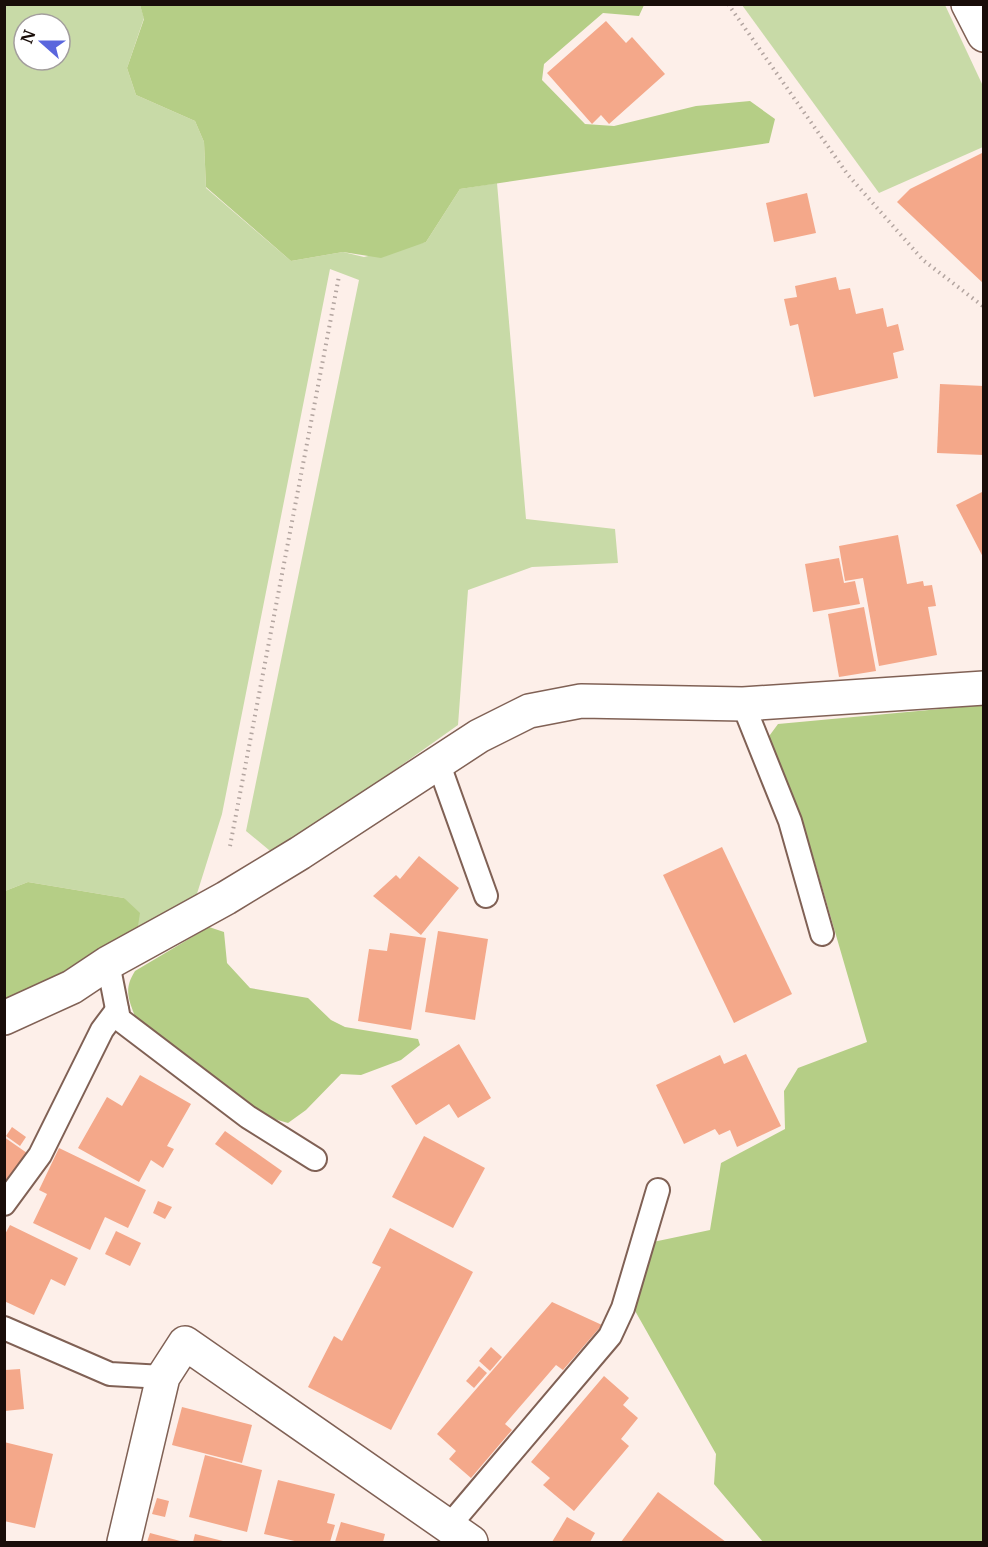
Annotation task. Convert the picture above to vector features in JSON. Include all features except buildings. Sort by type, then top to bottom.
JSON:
[{"type":"street","points":[[968,4],[984,35]]},
{"type":"street","points":[[4,1018],[72,987],[108,963],[226,898],[300,853],[479,736],[529,711],[581,701],[743,704],[984,688]]},
{"type":"street","points":[[124,1542],[163,1377],[185,1343],[459,1535]]},
{"type":"lane","points":[[743,704],[790,821],[822,934]]},
{"type":"lane","points":[[438,762],[486,896]]},
{"type":"lane","points":[[108,963],[119,1019],[248,1118],[315,1159]]},
{"type":"lane","points":[[4,1204],[40,1155],[102,1030],[117,1010]]},
{"type":"lane","points":[[459,1535],[610,1336],[623,1308],[658,1190]]},
{"type":"lane","points":[[4,1328],[110,1374],[163,1377]]},
{"type":"path","points":[[728,4],[848,175],[923,260],[984,307]]},
{"type":"path","points":[[226,898],[226,863],[339,276]]},
{"type":"green space","points":[[5,5],[140,5],[144,18],[127,68],[136,95],[195,121],[204,142],[206,188],[291,261],[343,252],[364,257],[426,242],[460,189],[497,183],[526,519],[615,529],[618,563],[532,567],[468,590],[458,725],[275,855],[246,831],[359,280],[330,269],[222,814],[195,900],[137,932],[124,898],[28,882],[5,891]]},
{"type":"green space","points":[[140,5],[644,5],[639,16],[603,13],[544,64],[542,80],[585,124],[614,126],[696,106],[750,101],[775,119],[769,143],[460,189],[426,242],[381,258],[343,252],[291,261],[206,187],[204,142],[195,121],[136,95],[127,68],[144,19]]},
{"type":"green space","points":[[742,5],[945,5],[983,86],[983,147],[879,193]]},
{"type":"green space","points":[[983,705],[983,1542],[763,1542],[714,1484],[716,1454],[634,1309],[653,1242],[710,1230],[721,1163],[785,1129],[784,1091],[798,1068],[867,1042],[813,856],[767,739],[778,724]]},
{"type":"green space","points":[[28,882],[124,898],[140,913],[137,932],[64,974],[5,1001],[5,891]]},
{"type":"green space","points":[[209,927],[224,932],[227,963],[250,988],[308,998],[331,1020],[345,1027],[418,1039],[420,1045],[401,1060],[361,1075],[341,1074],[306,1110],[288,1123],[264,1116],[136,1019],[129,1000],[129,984],[135,971]]}]
